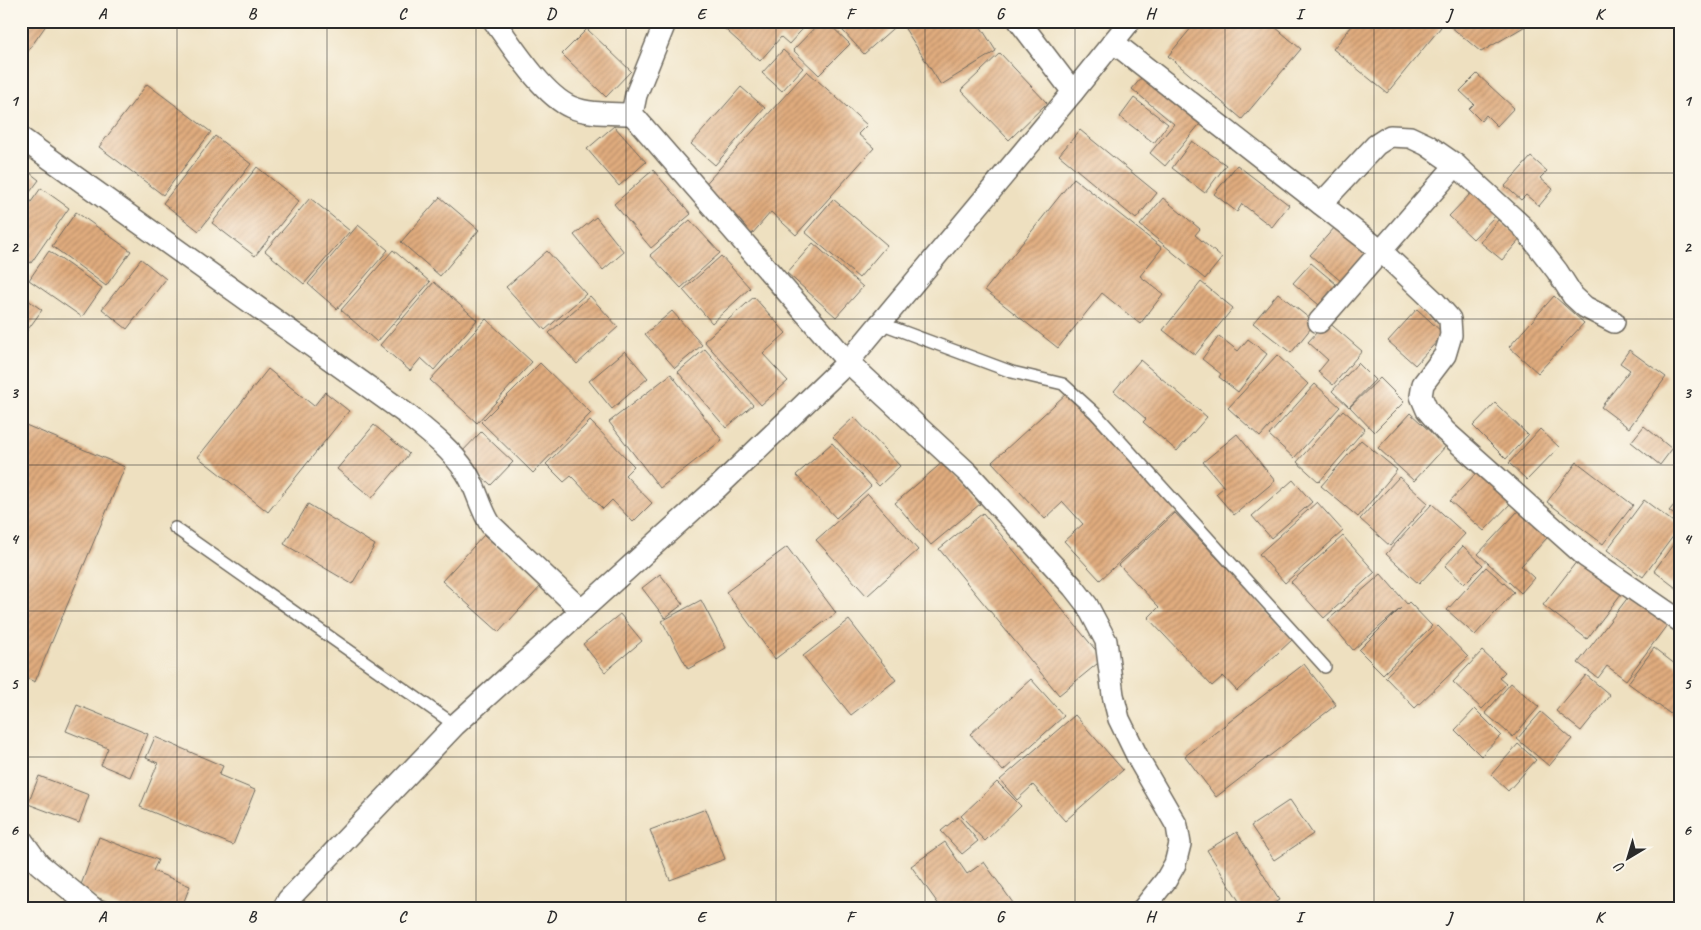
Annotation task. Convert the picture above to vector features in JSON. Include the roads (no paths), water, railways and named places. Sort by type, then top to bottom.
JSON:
[{"type":"street","points":[[494,21],[547,90],[570,107],[594,113],[632,114],[848,362],[968,473],[1073,587],[1087,605],[1106,641],[1113,695],[1119,719],[1140,762],[1177,826],[1180,844],[1175,864],[1166,880],[1143,909]]},
{"type":"street","points":[[1019,21],[1073,92]]},
{"type":"street","points":[[289,906],[455,725],[718,487],[848,362],[1130,21]]},
{"type":"street","points":[[632,114],[636,95],[665,23]]},
{"type":"street","points":[[1113,42],[1381,252],[1435,302],[1450,319],[1451,335],[1445,356],[1423,384],[1421,396],[1427,410],[1445,431],[1585,556],[1680,621]]},
{"type":"street","points":[[1321,204],[1376,145],[1390,136],[1410,137],[1427,145],[1456,164],[1523,228],[1557,270],[1573,296],[1585,307],[1614,322]]},
{"type":"street","points":[[21,138],[405,413],[442,443],[467,473],[485,516],[491,525],[581,610]]},
{"type":"street","points":[[1319,322],[1456,164]]},
{"type":"street","points":[[21,840],[39,864],[94,909]]},
{"type":"lane","points":[[880,323],[1012,372],[1063,384],[1095,413],[1325,667]]},
{"type":"lane","points":[[175,528],[455,725]]}]
